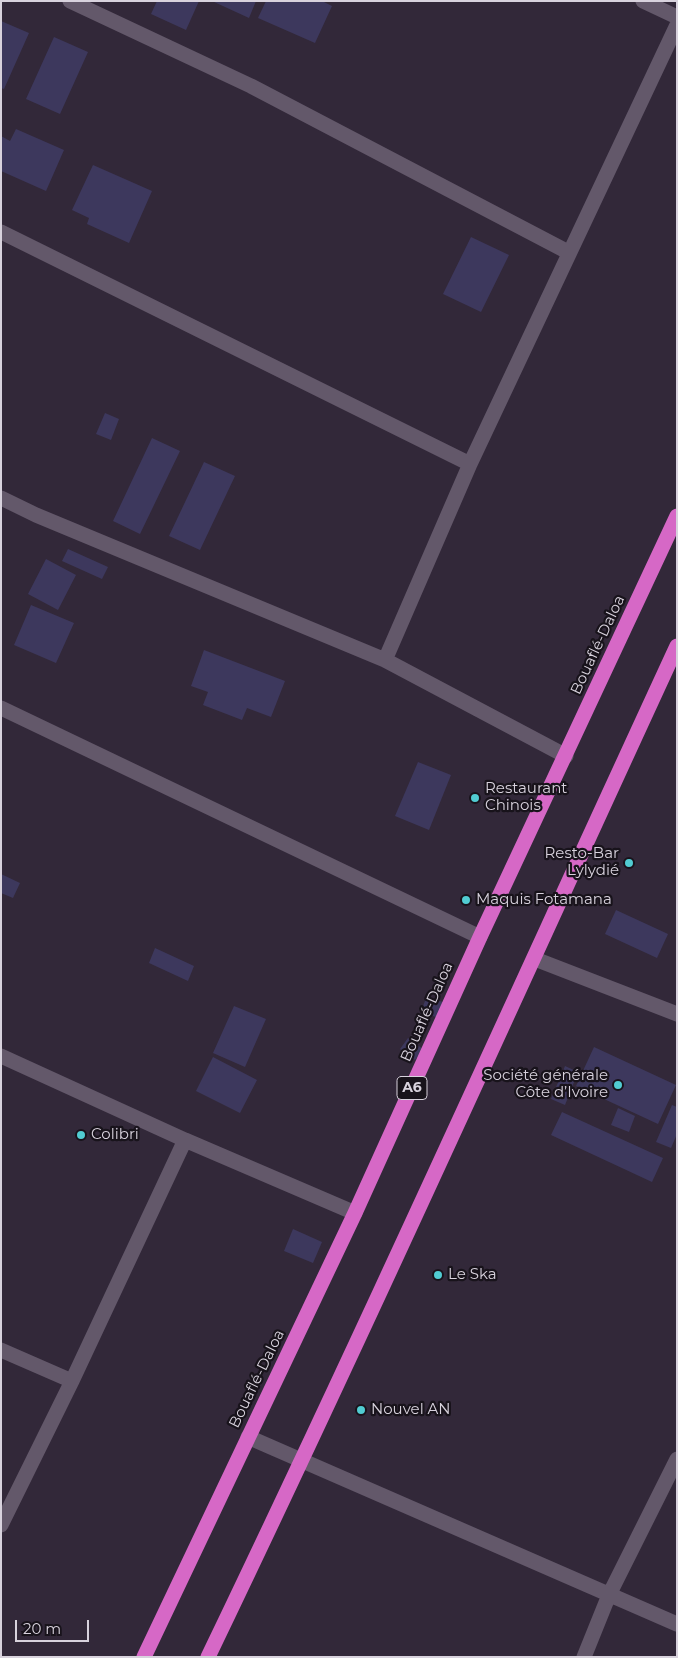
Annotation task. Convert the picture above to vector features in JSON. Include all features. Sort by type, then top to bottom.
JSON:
[{"type":"highway","name":"Bouaflé-Daloa","points":[[144,1657],[355,1213],[480,938],[677,516]]},
{"type":"highway","points":[[208,1657],[303,1460],[535,959],[677,646]]},
{"type":"street","points":[[70,1],[251,86],[568,252]]},
{"type":"street","points":[[643,1],[677,18]]},
{"type":"street","points":[[385,660],[470,464],[568,252],[677,25]]},
{"type":"street","points":[[1,232],[470,464]]},
{"type":"street","points":[[1,498],[45,519],[385,660],[566,756]]},
{"type":"street","points":[[1,708],[480,938]]},
{"type":"street","points":[[535,959],[677,1014]]},
{"type":"street","points":[[1,1056],[185,1140],[355,1213]]},
{"type":"street","points":[[1,1525],[72,1381],[185,1140]]},
{"type":"street","points":[[1,1350],[72,1381]]},
{"type":"street","points":[[248,1437],[677,1624]]},
{"type":"street","points":[[584,1657],[610,1595],[677,1459]]},
{"type":"building","points":[[157,1],[199,1],[186,30],[151,14]]},
{"type":"building","points":[[212,1],[256,1],[249,18]]},
{"type":"building","points":[[266,1],[322,1],[332,6],[315,43],[258,18]]},
{"type":"building","points":[[1,21],[29,33],[4,89],[1,88]]},
{"type":"building","points":[[54,37],[88,52],[60,114],[26,99]]},
{"type":"building","points":[[16,129],[64,150],[46,191],[1,171],[1,136],[10,141]]},
{"type":"building","points":[[93,165],[152,191],[129,243],[87,224],[89,218],[72,210]]},
{"type":"building","points":[[471,237],[509,255],[481,312],[443,294]]},
{"type":"building","points":[[105,413],[119,419],[111,440],[96,434]]},
{"type":"building","points":[[152,438],[180,451],[140,534],[113,521]]},
{"type":"building","points":[[204,462],[235,476],[200,550],[169,536]]},
{"type":"building","points":[[68,549],[108,567],[102,579],[62,561]]},
{"type":"building","points":[[46,559],[76,575],[58,610],[28,594]]},
{"type":"building","points":[[31,605],[74,623],[56,663],[14,645]]},
{"type":"building","points":[[204,650],[285,681],[271,717],[247,708],[242,720],[203,705],[208,692],[191,686]]},
{"type":"building","points":[[418,762],[451,775],[429,830],[395,816]]},
{"type":"building","points":[[1,874],[20,883],[13,898],[1,893]]},
{"type":"building","points":[[616,910],[668,934],[657,958],[605,934]]},
{"type":"building","points":[[155,948],[194,966],[188,981],[149,963]]},
{"type":"building","points":[[427,996],[445,1003],[438,1018],[421,1011]]},
{"type":"building","points":[[234,1006],[266,1019],[245,1067],[213,1053]]},
{"type":"building","points":[[408,1038],[423,1049],[415,1060],[400,1049]]},
{"type":"building","points":[[594,1047],[676,1085],[658,1124],[576,1086]]},
{"type":"building","points":[[213,1057],[257,1080],[240,1113],[196,1091]]},
{"type":"building","points":[[565,1066],[578,1072],[565,1105],[551,1099]]},
{"type":"building","points":[[672,1105],[677,1107],[677,1134],[671,1148],[656,1142]]},
{"type":"building","points":[[618,1108],[635,1116],[629,1132],[611,1125]]},
{"type":"building","points":[[562,1112],[663,1158],[652,1182],[551,1135]]},
{"type":"building","points":[[293,1229],[322,1242],[313,1263],[284,1251]]},
{"type":"place","name":"Restaurant Chinois","points":[[475,798]]},
{"type":"place","name":"Resto-Bar Lylydié","points":[[629,863]]},
{"type":"place","name":"Maquis Fotamana","points":[[466,900]]},
{"type":"place","name":"Société générale Côte d’Ivoire","points":[[618,1085]]},
{"type":"place","name":"Colibri","points":[[81,1135]]},
{"type":"place","name":"Le Ska","points":[[438,1275]]},
{"type":"place","name":"Nouvel AN","points":[[361,1410]]}]
